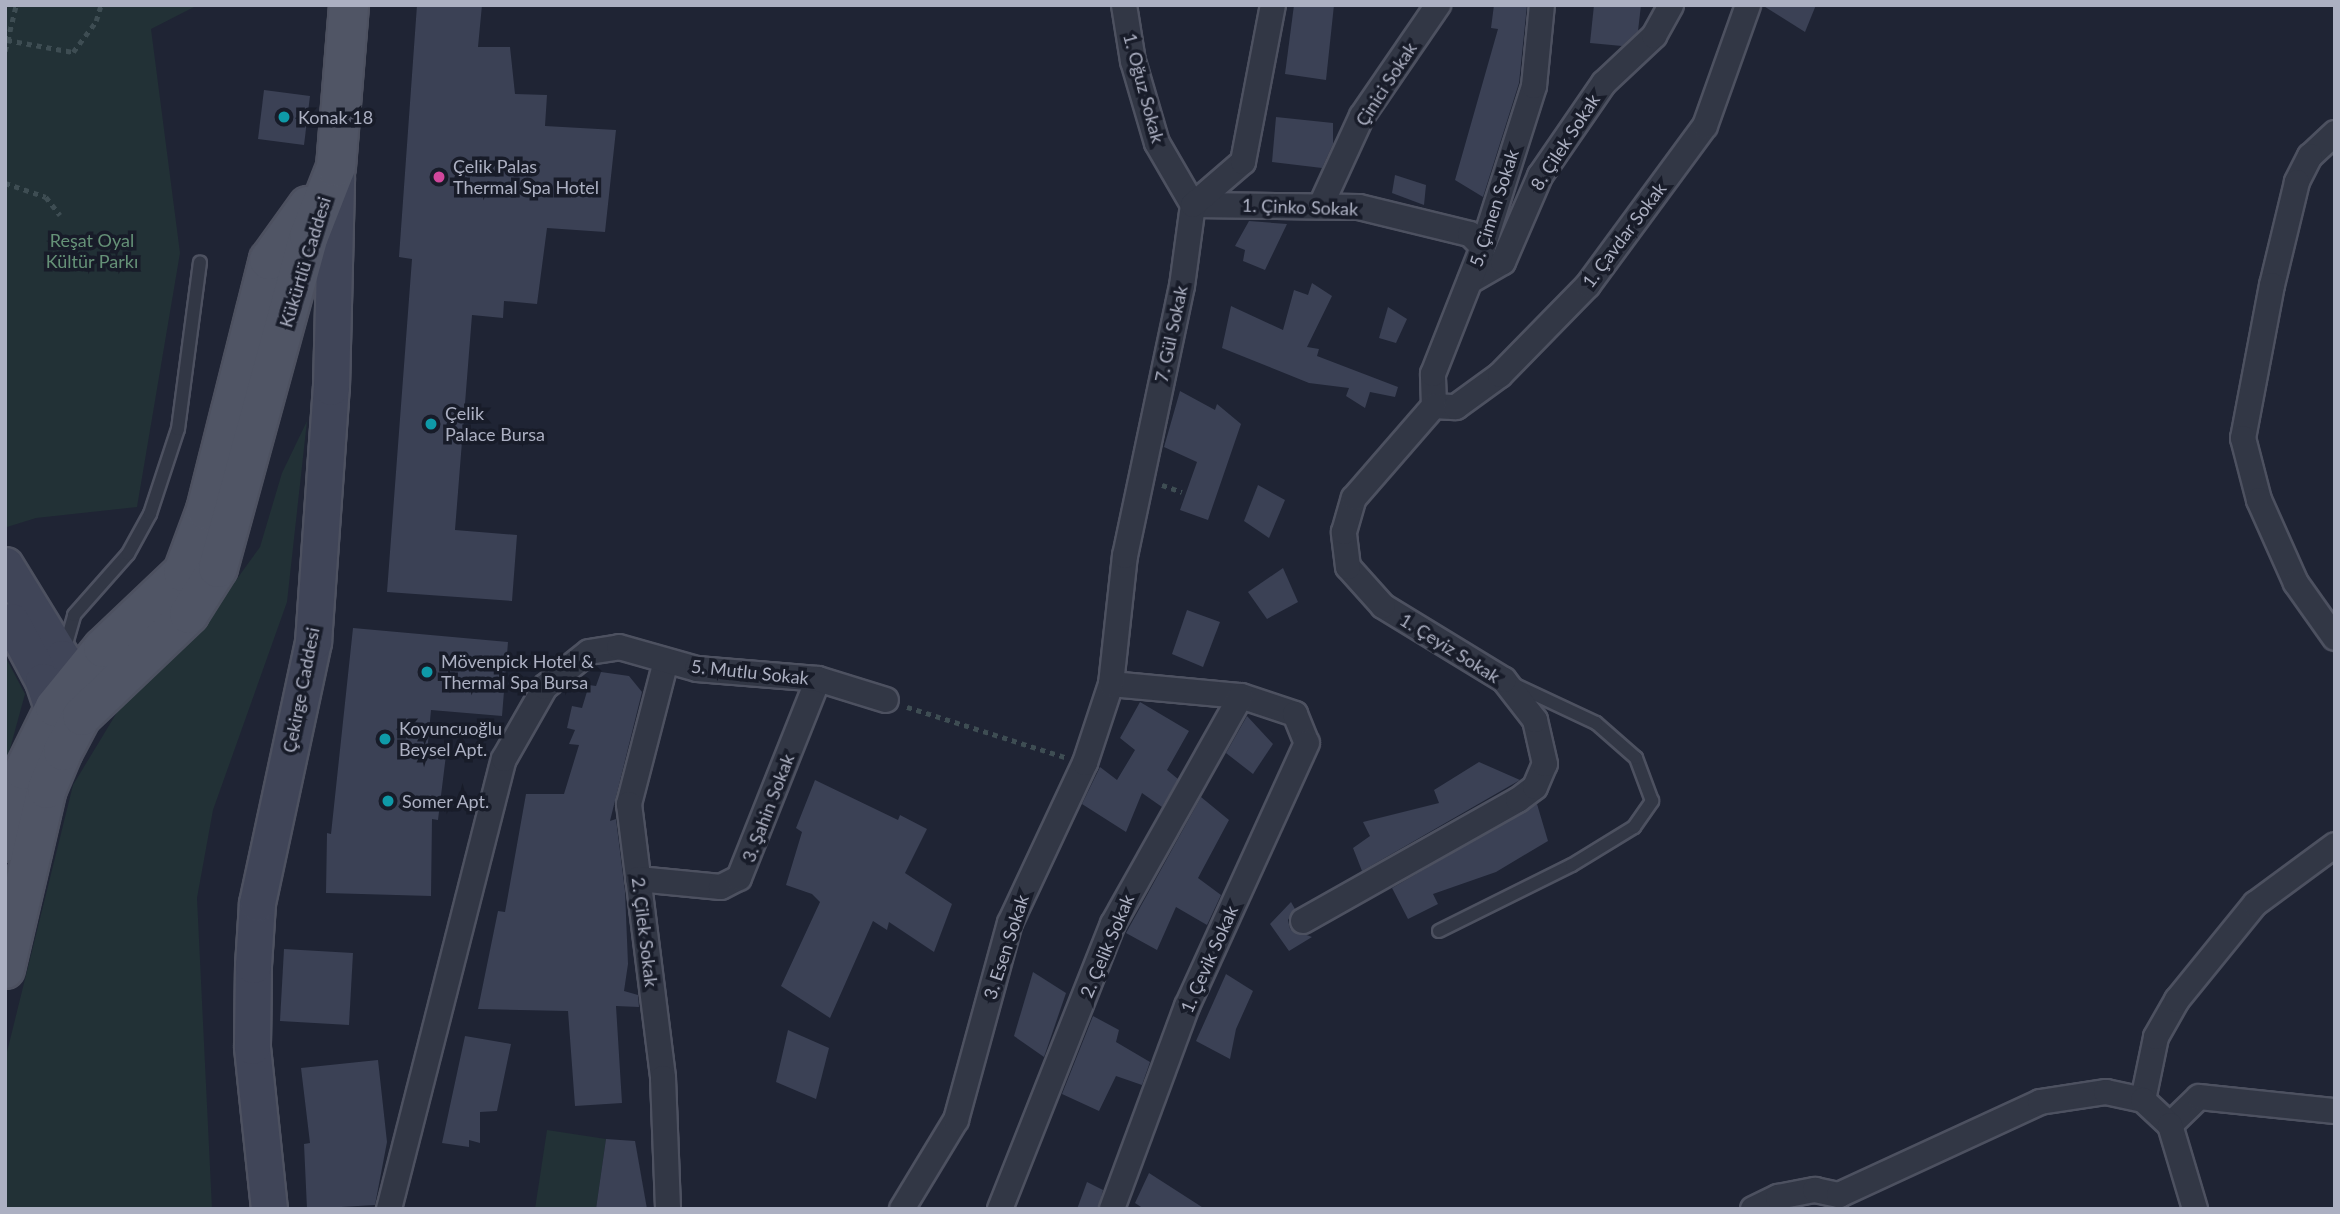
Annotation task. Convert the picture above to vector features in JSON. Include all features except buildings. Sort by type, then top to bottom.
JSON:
[{"type":"main road","name":"Çekirge Caddesi","points":[[329,5],[336,167]]},
{"type":"main road","name":"Çekirge Caddesi","points":[[269,1209],[252,1046],[257,903],[313,642],[331,387],[336,167],[349,5]]},
{"type":"main road","name":"Kükürtlü Caddesi","points":[[5,842],[14,778],[55,707],[71,666],[183,572],[206,510],[269,260],[336,167]]},
{"type":"main road","name":"Kükürtlü Caddesi","points":[[5,969],[47,789],[63,751],[82,716],[119,676],[188,614],[218,568],[309,236],[336,167]]},
{"type":"main road","points":[[5,565],[71,666],[94,680],[119,676]]},
{"type":"main road","points":[[5,612],[55,707],[63,751]]},
{"type":"street","name":"1. Oğuz Sokak","points":[[1124,5],[1133,61],[1157,143],[1193,205]]},
{"type":"street","points":[[1193,205],[1243,162],[1273,5]]},
{"type":"street","name":"Çinici Sokak","points":[[1321,205],[1362,116],[1438,5]]},
{"type":"street","name":"5. Çimen Sokak","points":[[1434,406],[1433,374],[1483,247],[1534,86],[1542,5]]},
{"type":"street","name":"8. Çilek Sokak","points":[[1470,281],[1503,262],[1540,176],[1604,83],[1654,36],[1671,5]]},
{"type":"street","name":"1. Çavdar Sokak","points":[[1434,406],[1456,407],[1500,375],[1588,285],[1705,126],[1748,5]]},
{"type":"street","points":[[2335,133],[2310,156],[2297,182],[2272,285],[2243,438],[2259,499],[2296,583],[2335,638]]},
{"type":"street","name":"1. Çinko Sokak","points":[[1193,205],[1359,207],[1419,219],[1470,234],[1483,247]]},
{"type":"street","name":"7. Gül Sokak","points":[[1111,684],[1125,556],[1182,286],[1193,205]]},
{"type":"street","name":"1. Çeyiz Sokak","points":[[1303,921],[1535,788],[1545,764],[1535,720],[1504,680],[1383,606],[1348,567],[1344,532],[1354,498],[1434,406]]},
{"type":"street","name":"5. Mutlu Sokak","points":[[389,1209],[504,759],[545,687],[589,652],[620,647],[697,670],[818,680],[886,700]]},
{"type":"street","name":"2. Çilek Sokak","points":[[666,661],[629,804],[663,1078],[668,1209]]},
{"type":"street","name":"3. Şahin Sokak","points":[[638,879],[721,887],[739,878],[818,680]]},
{"type":"street","points":[[1111,684],[1241,696]]},
{"type":"street","name":"3. Esen Sokak","points":[[902,1209],[956,1120],[1010,923],[1085,763],[1111,684]]},
{"type":"street","name":"1. Çevik Sokak","points":[[1112,1209],[1187,1006],[1307,743],[1295,714],[1241,696]]},
{"type":"street","name":"2. Çelik Sokak","points":[[1000,1209],[1113,924],[1241,696]]},
{"type":"street","points":[[2143,1100],[2156,1037],[2177,1000],[2255,904],[2335,845]]},
{"type":"street","points":[[1752,1209],[1778,1197],[1815,1190],[1844,1202],[2040,1102],[2106,1091],[2143,1100],[2170,1125],[2195,1209]]},
{"type":"street","points":[[2170,1125],[2199,1097],[2335,1111]]},
{"type":"lane","points":[[71,666],[74,615],[128,554],[150,513],[178,429],[200,262]]},
{"type":"lane","points":[[1439,931],[1603,846],[1634,827],[1651,801],[1636,758],[1596,723],[1504,680]]},
{"type":"path","points":[[5,51],[16,5]]},
{"type":"path","points":[[7,40],[74,51],[96,21],[100,5]]},
{"type":"path","points":[[5,183],[46,197],[60,215]]},
{"type":"path","points":[[886,700],[1085,763]]},
{"type":"green space","name":"Reşat Oyal Kültür Parkı","points":[[5,5],[198,5],[151,29],[180,253],[137,507],[36,518],[7,527]]},
{"type":"green space","points":[[307,421],[287,602],[213,810],[197,898],[212,1209],[5,1209],[5,1060],[73,785],[119,709],[195,637],[260,547],[282,473]]},
{"type":"green space","points":[[5,656],[25,694],[5,767]]},
{"type":"green space","points":[[547,1130],[606,1139],[596,1209],[535,1209]]},
{"type":"place","name":"Konak 18","points":[[284,117]]},
{"type":"place","name":"Çelik Palas Thermal Spa Hotel","points":[[439,177]]},
{"type":"place","name":"Çelik Palace Bursa","points":[[431,424]]},
{"type":"place","name":"Mövenpick Hotel & Thermal Spa Bursa","points":[[427,672]]},
{"type":"place","name":"Koyuncuoğlu Beysel Apt.","points":[[385,739]]},
{"type":"place","name":"Somer Apt.","points":[[388,801]]}]
